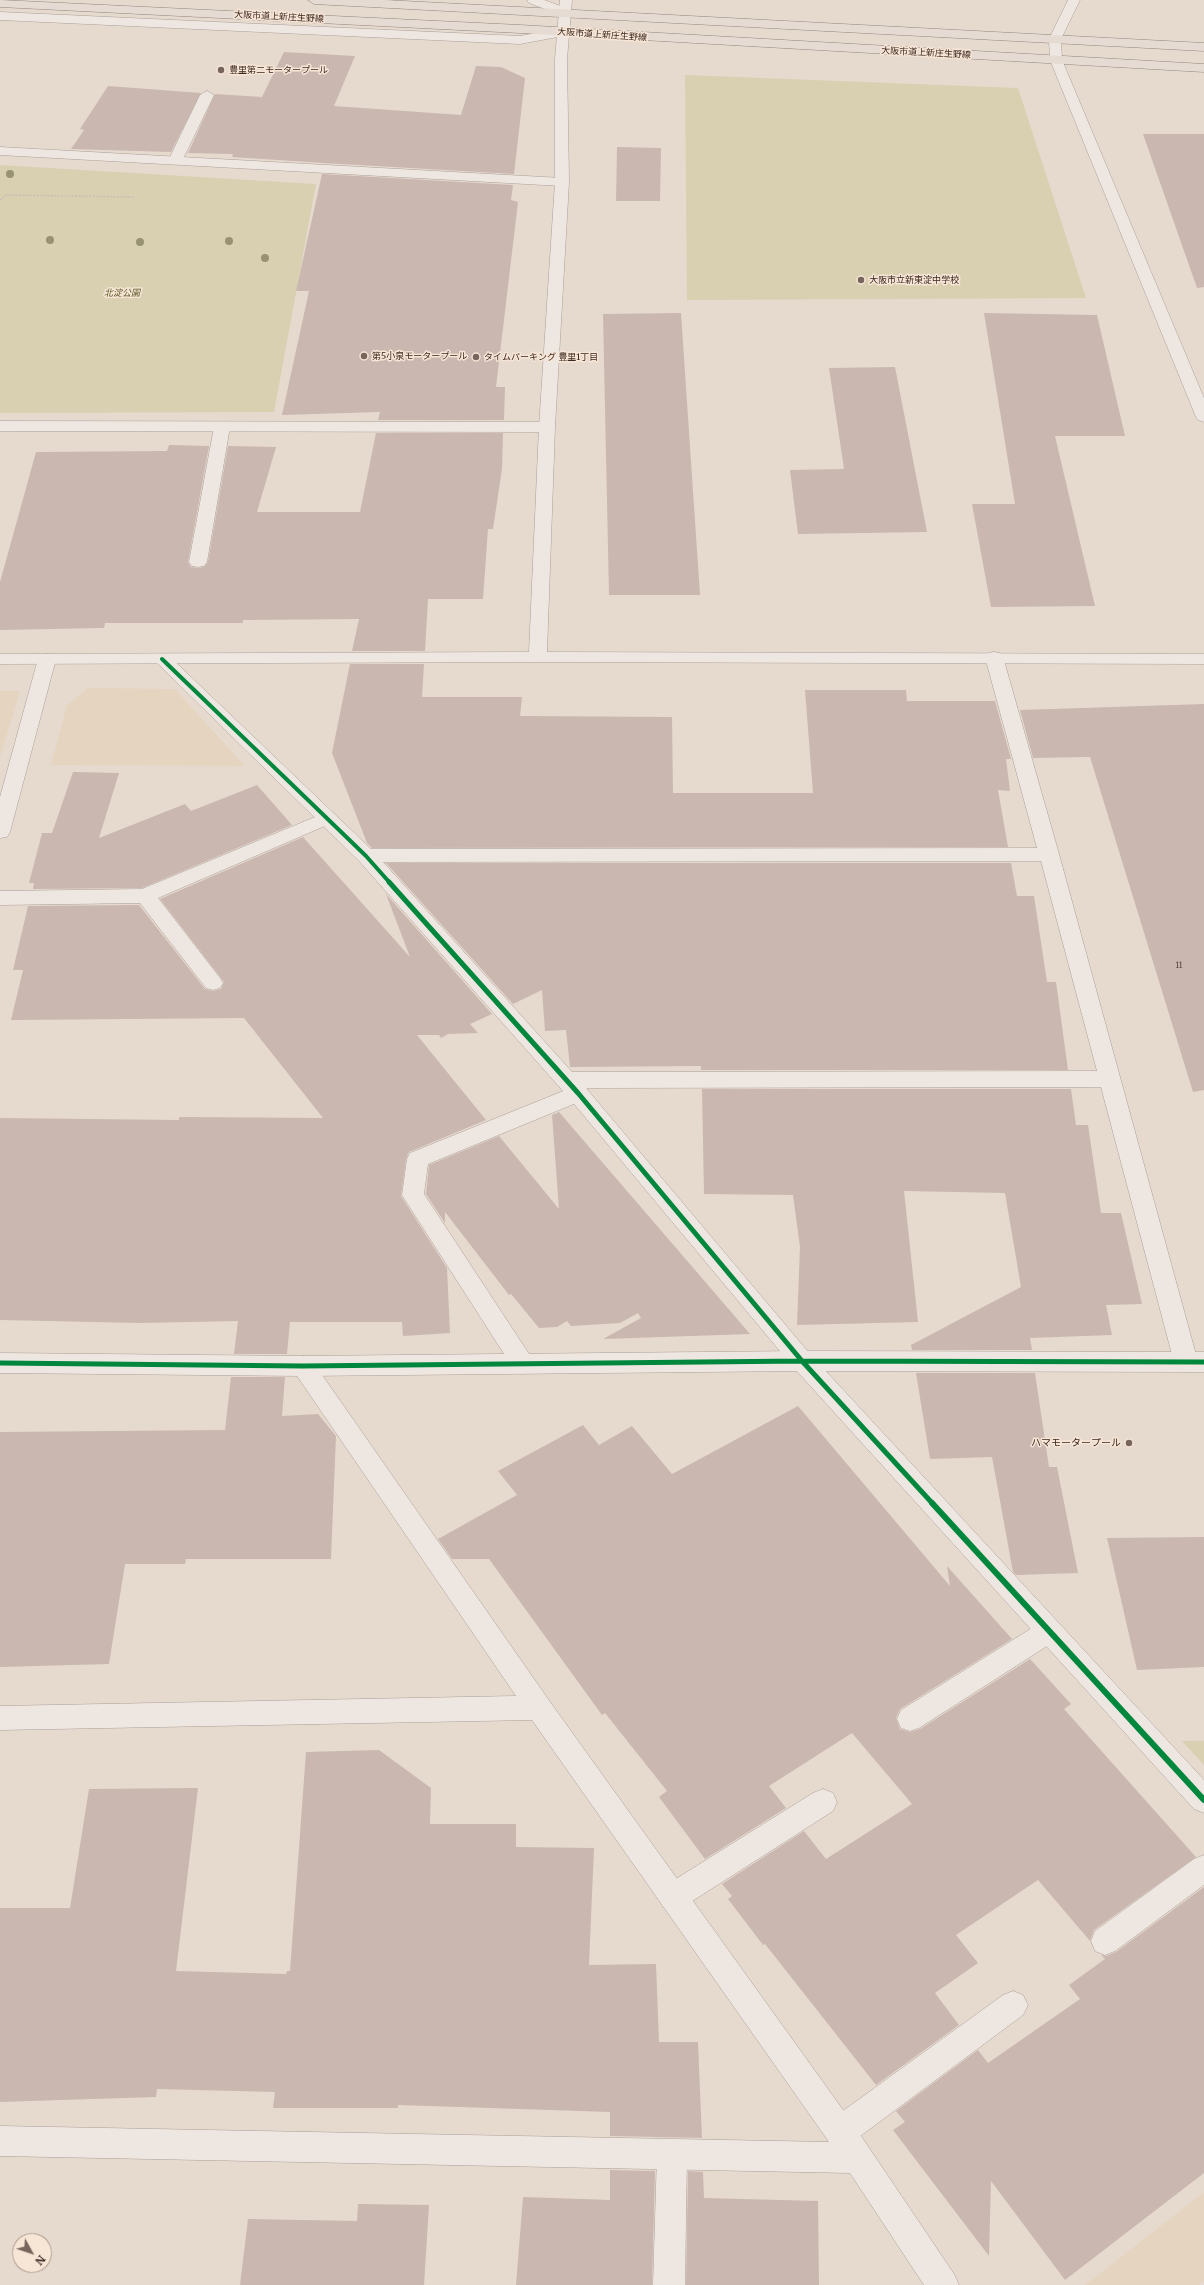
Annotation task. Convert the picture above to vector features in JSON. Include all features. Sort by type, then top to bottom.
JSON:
[{"type":"main road","name":"大阪市道上新庄生野線","points":[[314,0],[565,6],[615,17],[1204,47]]},
{"type":"main road","name":"大阪市道上新庄生野線","points":[[0,3],[563,32],[1204,68]]},
{"type":"street","points":[[533,0],[565,6],[561,59],[562,182],[547,427],[538,656]]},
{"type":"street","points":[[1074,0],[1055,39],[1056,60],[1204,417]]},
{"type":"street","points":[[0,16],[520,40],[563,32]]},
{"type":"street","points":[[175,160],[206,95]]},
{"type":"street","points":[[0,150],[562,182]]},
{"type":"street","points":[[0,426],[547,427]]},
{"type":"street","points":[[198,562],[222,427]]},
{"type":"street","points":[[0,659],[538,656],[1204,659]]},
{"type":"street","points":[[0,1363],[304,1366],[802,1361],[1195,1362],[1110,1079],[994,657]]},
{"type":"street","points":[[0,832],[47,659]]},
{"type":"street","points":[[162,659],[366,856],[572,1087],[802,1361],[1204,1800]]},
{"type":"street","points":[[0,898],[145,896],[327,818]]},
{"type":"street","points":[[366,856],[1049,854]]},
{"type":"street","points":[[145,896],[213,983]]},
{"type":"street","points":[[523,1364],[413,1194],[418,1159],[572,1087],[1110,1079]]},
{"type":"street","points":[[304,1366],[539,1708],[840,2132],[943,2285]]},
{"type":"street","points":[[910,1719],[1049,1630]]},
{"type":"street","points":[[0,1718],[539,1708]]},
{"type":"street","points":[[672,1897],[823,1802]]},
{"type":"street","points":[[1105,1941],[1204,1868]]},
{"type":"street","points":[[840,2132],[1013,2005]]},
{"type":"street","points":[[0,2141],[857,2158]]},
{"type":"street","points":[[670,2285],[672,2155]]},
{"type":"shaded area","points":[[88,688],[175,689],[245,766],[51,765],[67,705]]},
{"type":"shaded area","points":[[0,691],[20,691],[0,758]]},
{"type":"shaded area","points":[[1204,2192],[1204,2281],[1199,2285],[1085,2285]]},
{"type":"green space","points":[[685,75],[1018,88],[1086,298],[687,300]]},
{"type":"green space","name":"北淀公園","points":[[0,165],[316,184],[274,412],[0,413]]},
{"type":"green space","points":[[1182,1741],[1204,1741],[1204,1765]]},
{"type":"building","points":[[284,52],[355,56],[334,106],[461,115],[476,66],[501,67],[525,78],[514,174],[232,157],[233,154],[188,153],[215,94],[262,97]]},
{"type":"building","points":[[108,86],[201,93],[171,152],[71,149],[84,130],[80,129]]},
{"type":"building","points":[[1143,134],[1204,134],[1204,287],[1197,288]]},
{"type":"building","points":[[617,147],[661,148],[660,201],[616,201]]},
{"type":"building","points":[[322,174],[513,185],[511,200],[518,202],[496,387],[505,387],[504,420],[378,420],[380,412],[282,415],[309,291],[296,291]]},
{"type":"building","points":[[681,313],[700,595],[609,595],[603,314]]},
{"type":"building","points":[[984,313],[1097,315],[1125,436],[1055,436],[1095,606],[991,607],[972,504],[1015,504]]},
{"type":"building","points":[[895,367],[927,532],[798,534],[790,470],[844,469],[829,368]]},
{"type":"building","points":[[376,433],[503,433],[502,469],[493,529],[488,529],[483,599],[428,599],[425,651],[352,651],[359,619],[243,620],[243,623],[105,623],[104,628],[0,630],[0,582],[36,452],[167,451],[169,445],[209,446],[188,562],[191,567],[198,568],[204,567],[208,562],[228,446],[276,447],[257,512],[360,512]]},
{"type":"building","points":[[350,664],[424,664],[422,697],[522,697],[520,716],[672,717],[673,793],[813,793],[805,690],[906,690],[907,701],[995,701],[1011,759],[1006,759],[1010,791],[998,790],[1008,847],[372,848],[367,843],[332,753]]},
{"type":"building","points":[[1204,704],[1204,1090],[1193,1092],[1090,757],[1033,758],[1020,710]]},
{"type":"building","points":[[73,772],[119,773],[99,838],[185,804],[191,811],[257,785],[292,825],[142,888],[33,889],[34,883],[29,883],[42,833],[52,833]]},
{"type":"building","points":[[303,837],[410,957],[386,894],[492,1014],[470,1024],[478,1033],[448,1034],[441,1038],[439,1035],[417,1035],[486,1120],[409,1152],[406,1159],[401,1196],[447,1268],[450,1333],[403,1336],[402,1322],[290,1322],[287,1354],[234,1354],[238,1321],[140,1323],[0,1320],[0,1118],[179,1120],[179,1117],[323,1118],[244,1018],[11,1020],[23,970],[13,970],[28,906],[139,905],[205,989],[213,991],[221,989],[224,982],[160,899]]},
{"type":"building","points":[[386,863],[1011,863],[1017,896],[1034,896],[1047,982],[1056,982],[1068,1070],[701,1070],[701,1066],[570,1067],[566,1030],[545,1031],[542,990],[513,1004]]},
{"type":"building","points":[[702,1089],[1071,1089],[1076,1125],[1088,1125],[1101,1213],[1121,1213],[1142,1304],[1106,1305],[1112,1335],[1030,1338],[1032,1350],[912,1350],[911,1345],[1021,1287],[1005,1193],[904,1191],[918,1322],[797,1325],[800,1247],[793,1195],[704,1194]]},
{"type":"building","points":[[559,1112],[750,1334],[603,1339],[641,1318],[638,1313],[620,1323],[571,1326],[567,1321],[557,1327],[539,1328],[511,1294],[509,1295],[445,1212],[445,1223],[426,1194],[429,1165],[499,1136],[559,1209],[552,1115]]},
{"type":"building","points":[[916,1373],[1035,1373],[1049,1467],[1057,1467],[1078,1573],[1016,1575],[1013,1572],[992,1457],[930,1459]]},
{"type":"building","points":[[231,1377],[285,1377],[282,1416],[318,1414],[336,1436],[331,1559],[186,1559],[185,1564],[125,1564],[109,1664],[0,1667],[0,1432],[225,1430]]},
{"type":"building","points":[[798,1406],[950,1586],[947,1566],[1012,1639],[900,1709],[896,1718],[900,1729],[910,1732],[920,1729],[1030,1659],[1071,1704],[1064,1709],[1196,1857],[1094,1930],[1090,1941],[1038,1880],[956,1935],[978,1963],[935,1993],[959,2025],[876,2085],[765,1944],[763,1945],[728,1899],[732,1896],[722,1884],[804,1831],[826,1859],[912,1804],[852,1733],[769,1786],[786,1808],[705,1859],[659,1797],[667,1791],[605,1713],[602,1715],[489,1559],[452,1559],[438,1539],[517,1495],[498,1471],[583,1425],[599,1445],[632,1426],[672,1474]]},
{"type":"building","points":[[1204,1537],[1204,1667],[1137,1670],[1107,1538]]},
{"type":"building","points":[[379,1750],[431,1788],[430,1824],[516,1824],[516,1847],[594,1848],[589,1965],[656,1964],[659,2042],[698,2042],[702,2138],[610,2136],[610,2112],[398,2105],[398,2108],[273,2108],[275,2092],[157,2089],[156,2097],[0,2102],[0,1908],[70,1908],[89,1789],[198,1788],[176,1971],[286,1974],[287,1971],[290,1971],[306,1752]]},
{"type":"building","points":[[1204,1887],[1204,2173],[1065,2280],[991,2181],[989,2256],[893,2130],[905,2122],[896,2111],[978,2050],[988,2063],[1080,1999],[1069,1985],[1105,1959],[1101,1955],[1106,1956],[1116,1952]]},
{"type":"building","points":[[610,2170],[655,2171],[652,2285],[516,2285],[523,2197],[610,2200]]},
{"type":"building","points":[[688,2171],[703,2172],[704,2198],[818,2201],[819,2285],[686,2285]]},
{"type":"building","points":[[358,2204],[429,2205],[424,2285],[240,2285],[248,2219],[357,2221]]},
{"type":"cycle path","points":[[162,659],[366,856],[578,1093],[802,1361],[1204,1800]]},
{"type":"cycle path","points":[[0,1363],[303,1366],[802,1361],[1204,1362]]},
{"type":"place","name":"豊里第二モータープール","points":[[221,70]]},
{"type":"place","name":"大阪市立新東淀中学校","points":[[861,280]]},
{"type":"place","name":"第5小泉モータープール","points":[[364,356]]},
{"type":"place","name":"タイムパーキング 豊里1丁目","points":[[476,357]]},
{"type":"place","name":"ハマモータープール","points":[[1129,1443]]}]
